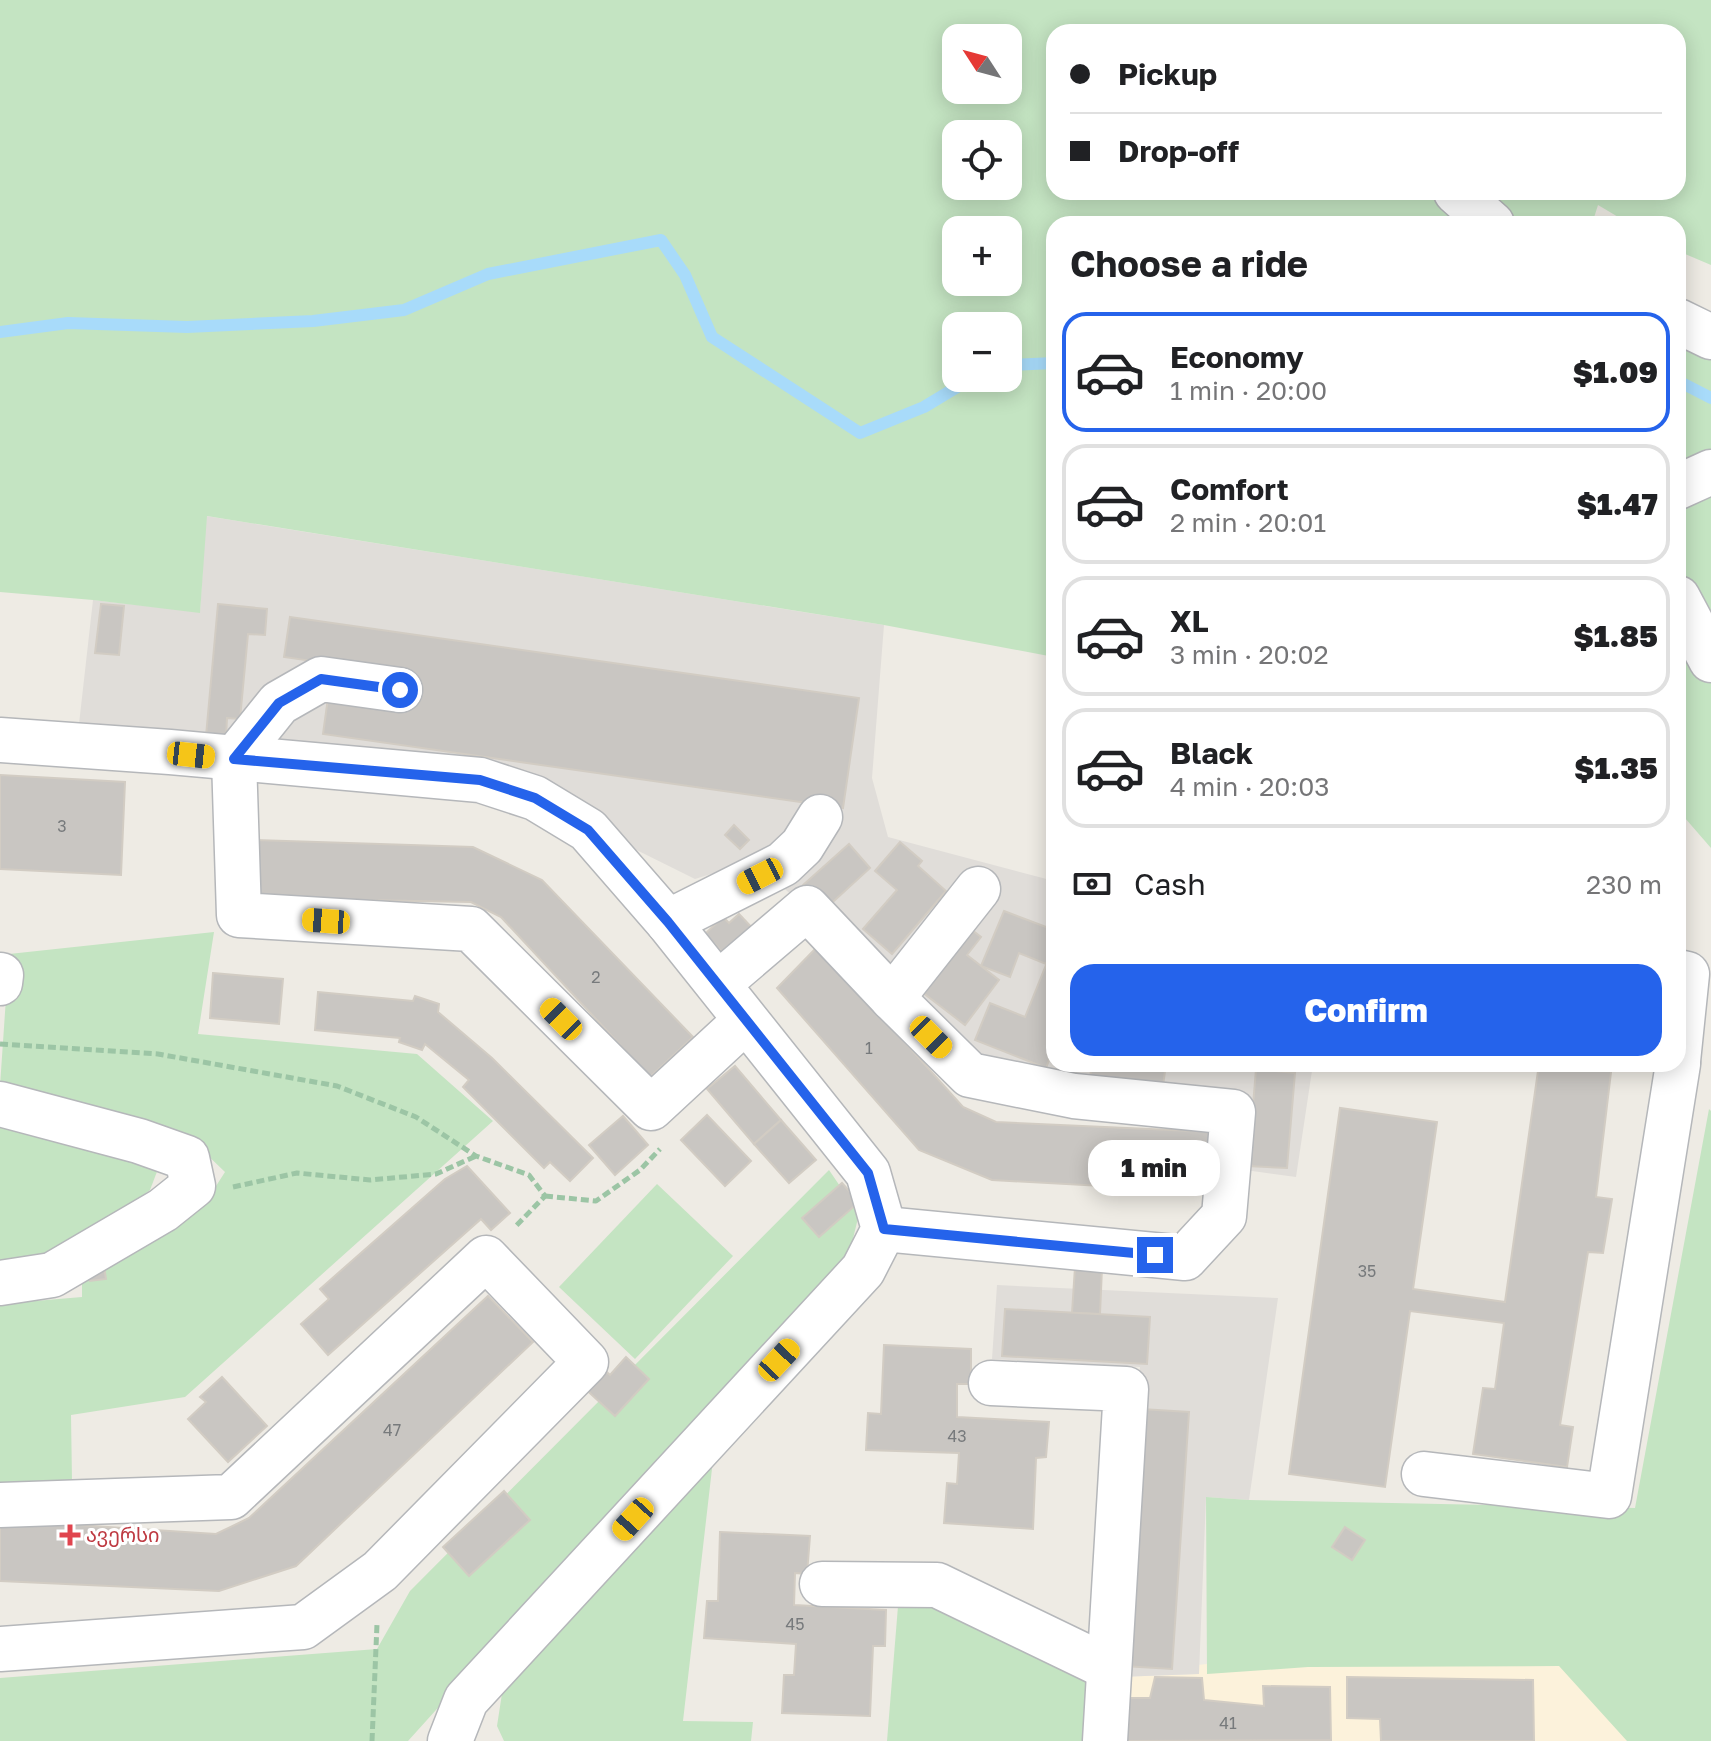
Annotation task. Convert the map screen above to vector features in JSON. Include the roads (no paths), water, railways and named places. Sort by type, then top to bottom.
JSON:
[{"type":"street","points":[[1465,200],[1483,216]]},
{"type":"street","points":[[1686,325],[1711,337]]},
{"type":"street","points":[[1686,483],[1711,472]]},
{"type":"street","points":[[1686,613],[1711,660]]},
{"type":"street","points":[[400,690],[321,679],[279,703],[234,759],[239,915],[471,929],[651,1108],[745,1021]]},
{"type":"street","points":[[0,740],[480,780],[535,798],[588,830],[668,922],[868,1173],[884,1229],[863,1270],[466,1700],[450,1741]]},
{"type":"street","points":[[668,922],[783,864],[802,846],[820,817]]},
{"type":"street","points":[[892,998],[978,889]]},
{"type":"street","points":[[718,984],[807,908],[970,1075],[1077,1080],[1233,1112],[1224,1216],[1185,1258],[884,1229]]},
{"type":"street","points":[[1686,974],[1686,1066]]},
{"type":"street","points":[[1424,1474],[1609,1496],[1685,1072]]},
{"type":"street","points":[[0,1104],[139,1141],[187,1158],[193,1186],[163,1210],[52,1275],[0,1283]]},
{"type":"street","points":[[0,1505],[231,1497],[486,1258],[586,1362],[380,1571],[303,1627],[0,1649]]},
{"type":"street","points":[[991,1383],[1126,1389],[1105,1741]]},
{"type":"street","points":[[822,1584],[937,1585],[1109,1668]]},
{"type":"waterway","points":[[0,332],[68,323],[187,327],[313,321],[404,310],[488,274],[661,240],[685,275],[712,337],[860,433],[924,407],[949,392]]},
{"type":"waterway","points":[[1022,364],[1046,363]]},
{"type":"waterway","points":[[1686,385],[1711,398]]},
{"type":"place","name":"ავერსი","points":[[70,1535]]}]
